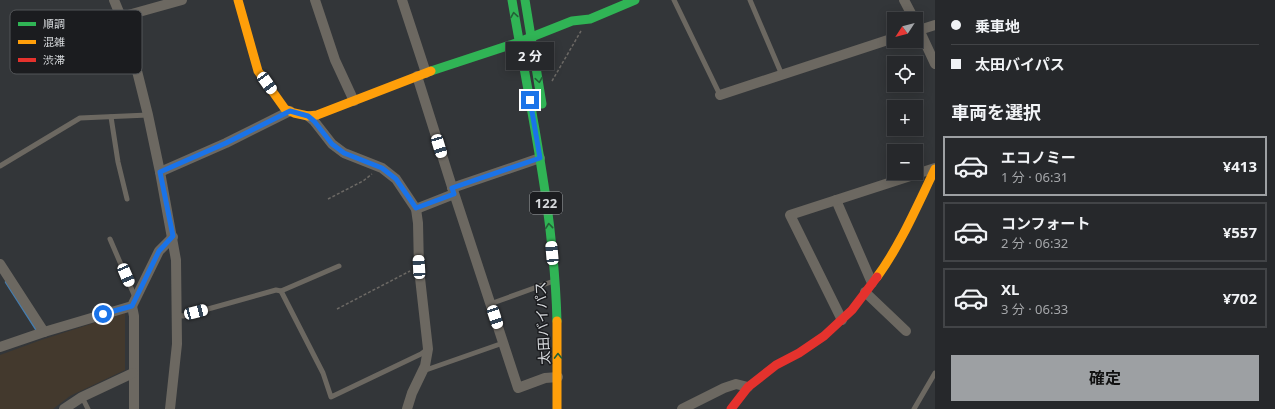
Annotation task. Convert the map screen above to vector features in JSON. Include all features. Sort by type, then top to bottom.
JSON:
[{"type":"main road","name":"太田バイパス","points":[[512,0],[540,158],[550,226],[558,328],[557,409]]},
{"type":"main road","points":[[525,0],[544,113]]},
{"type":"main road","points":[[240,1],[258,71],[285,109],[308,116],[317,115],[421,74],[519,42],[572,22],[588,19],[635,0]]},
{"type":"main road","points":[[731,409],[748,387],[776,365],[799,353],[824,336],[852,310],[890,259],[932,184],[935,169]]},
{"type":"street","points":[[114,0],[118,10]]},
{"type":"street","points":[[142,11],[182,0]]},
{"type":"street","points":[[315,0],[335,60],[354,101]]},
{"type":"street","points":[[402,0],[453,191],[518,388],[544,378],[558,377]]},
{"type":"street","points":[[904,0],[910,12]]},
{"type":"street","points":[[923,27],[935,25]]},
{"type":"street","points":[[720,95],[887,40]]},
{"type":"street","points":[[923,40],[935,64]]},
{"type":"street","points":[[137,74],[148,115],[173,236],[176,260],[178,315],[177,344],[170,409]]},
{"type":"street","points":[[160,172],[226,143],[290,111]]},
{"type":"street","points":[[308,116],[314,121],[332,144],[344,153],[380,168],[396,179],[416,208],[418,223],[419,267],[428,349],[425,366],[412,393],[407,409]]},
{"type":"street","points":[[416,208],[453,191],[540,158]]},
{"type":"street","points":[[842,320],[790,215],[935,169]]},
{"type":"street","points":[[836,200],[872,283]]},
{"type":"street","points":[[134,409],[134,302],[159,251],[173,236]]},
{"type":"street","points":[[0,264],[44,332]]},
{"type":"street","points":[[865,292],[906,331]]},
{"type":"street","points":[[0,347],[134,302]]},
{"type":"street","points":[[64,409],[82,397],[133,373]]},
{"type":"street","points":[[682,409],[724,388],[736,384],[748,387]]},
{"type":"lane","points":[[674,0],[720,95]]},
{"type":"lane","points":[[750,0],[782,75]]},
{"type":"lane","points":[[0,166],[80,118],[148,115]]},
{"type":"lane","points":[[111,117],[118,162],[127,200]]},
{"type":"lane","points":[[110,239],[134,302]]},
{"type":"lane","points":[[178,315],[183,316],[276,290],[282,291],[339,266]]},
{"type":"lane","points":[[490,304],[554,280]]},
{"type":"lane","points":[[282,291],[323,373],[331,397],[421,354],[428,349]]},
{"type":"lane","points":[[422,372],[503,343]]},
{"type":"lane","points":[[914,409],[935,373]]},
{"type":"lane","points":[[82,397],[88,409]]},
{"type":"path","points":[[539,84],[550,84],[588,19]]},
{"type":"path","points":[[328,199],[363,181],[380,168]]},
{"type":"path","points":[[337,309],[419,267]]},
{"type":"shaded area","points":[[125,313],[125,370],[70,396],[53,409],[0,409],[0,355]]},
{"type":"waterway","points":[[6,282],[36,329]]},
{"type":"traffic: fast","points":[[512,0],[546,200],[555,280],[557,321]]},
{"type":"traffic: fast","points":[[525,0],[542,104]]},
{"type":"traffic: fast","points":[[431,71],[519,42],[572,21],[590,19],[635,0]]},
{"type":"traffic: slow","points":[[238,0],[258,71],[285,109],[294,113],[308,116],[317,115],[431,71]]},
{"type":"traffic: slow","points":[[877,277],[901,238],[935,169]]},
{"type":"traffic: slow","points":[[557,321],[557,409]]},
{"type":"traffic: jam","points":[[731,409],[748,387],[776,365],[799,353],[824,336],[852,310],[877,277]]},
{"type":"route","points":[[103,314],[132,306],[159,251],[173,236],[160,172],[226,143],[290,111],[308,116],[314,121],[332,144],[344,153],[382,168],[396,179],[416,208],[454,194],[452,188],[540,158],[530,100]]}]
